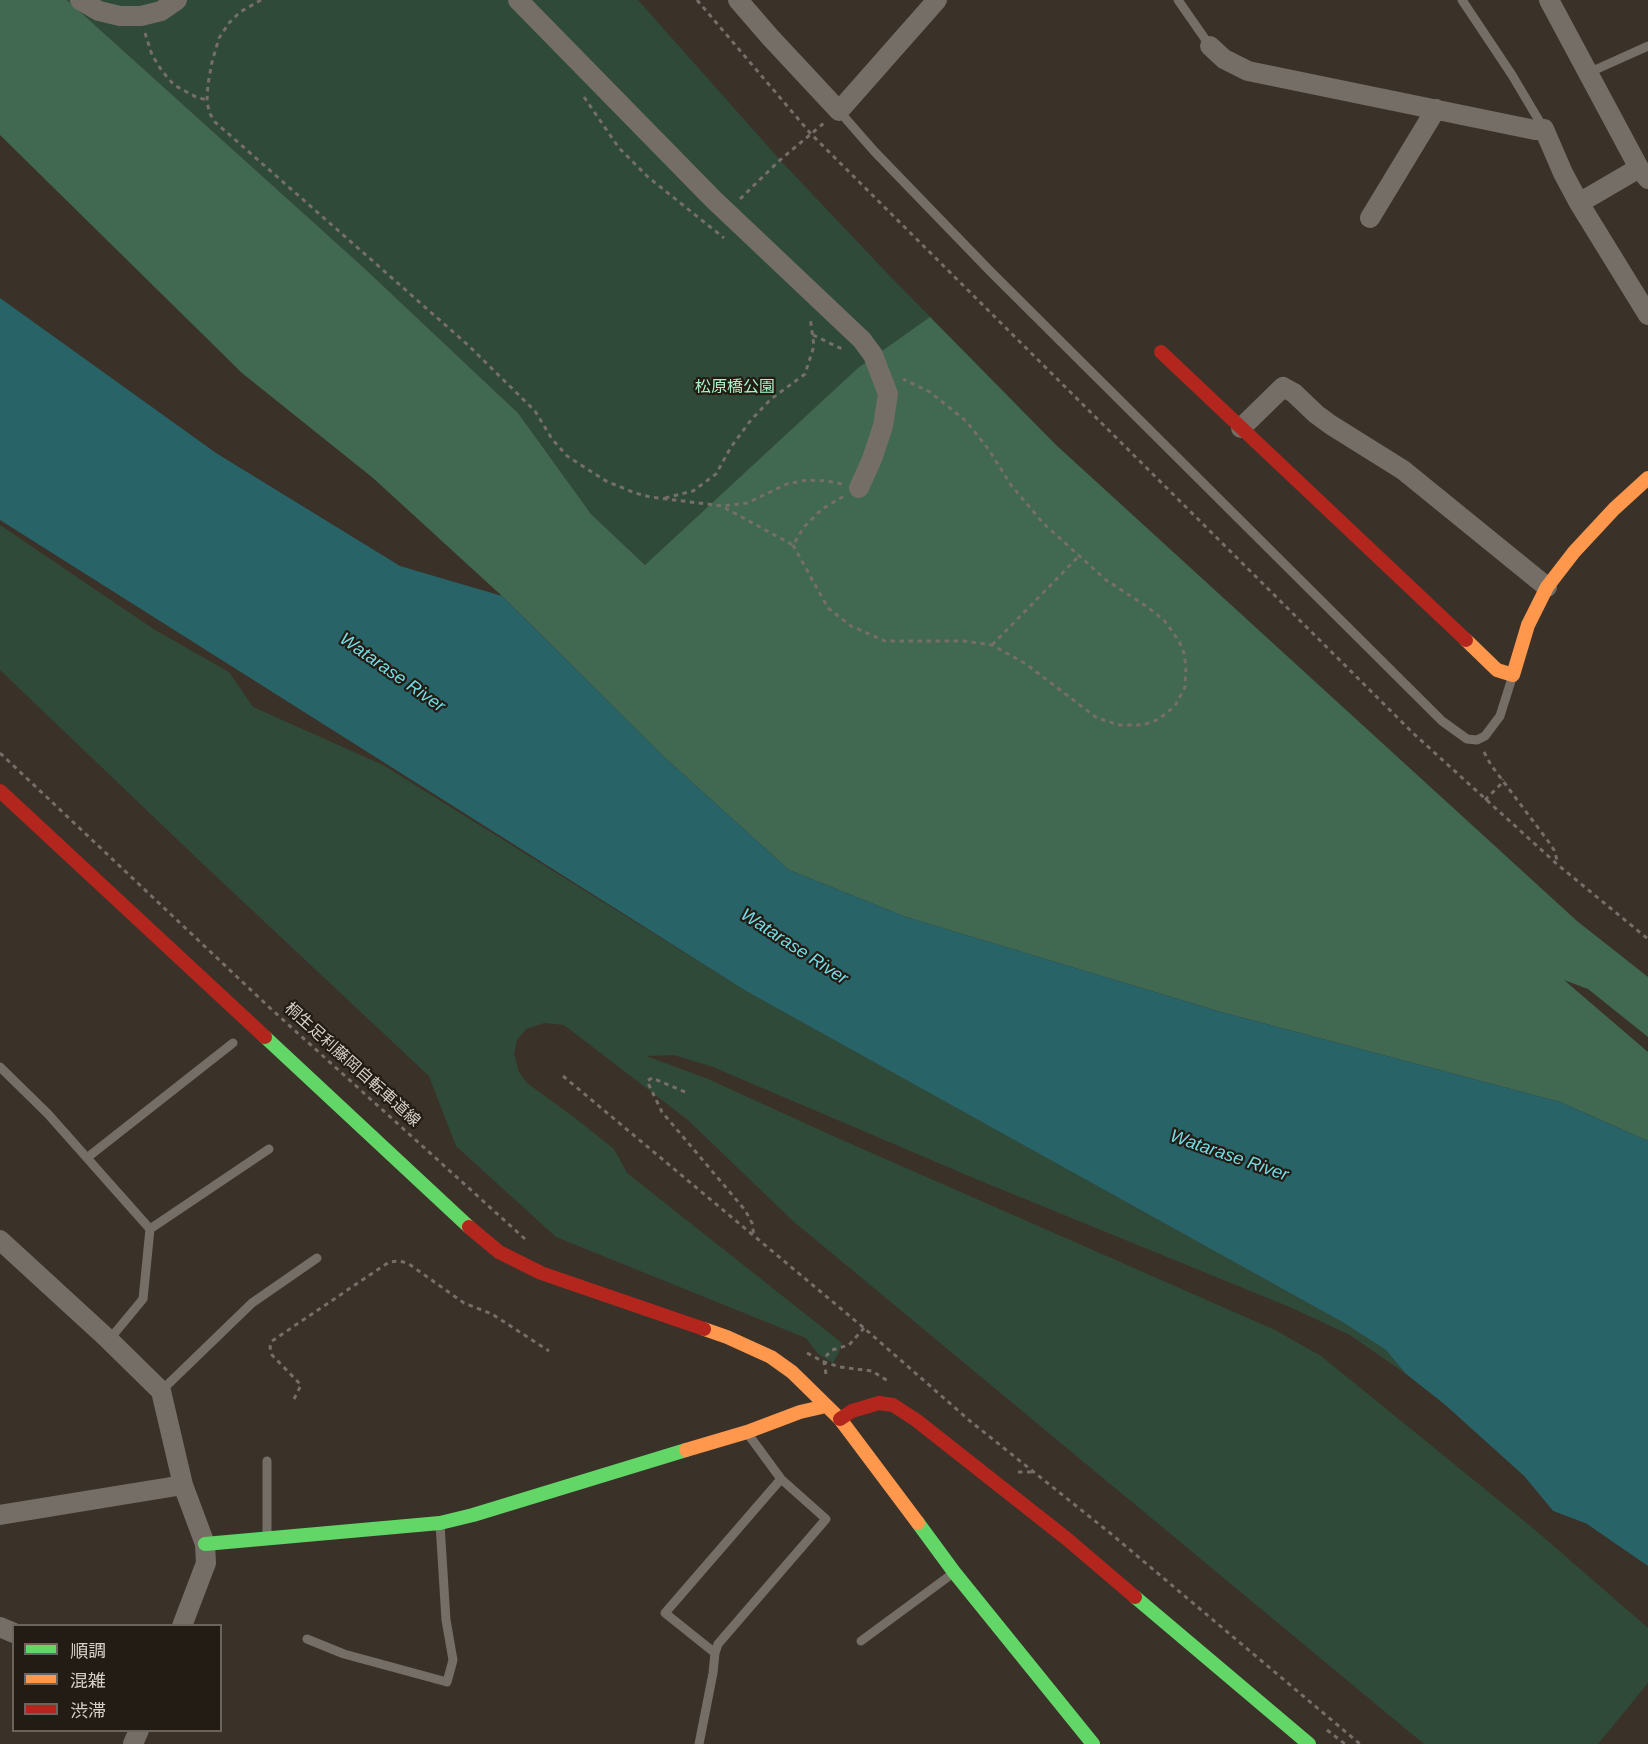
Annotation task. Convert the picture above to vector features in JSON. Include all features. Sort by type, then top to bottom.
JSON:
[{"type":"street","points":[[80,0],[102,6],[120,16],[141,16],[165,4]]},
{"type":"street","points":[[518,0],[726,212],[862,340],[879,367],[888,394],[883,426],[859,488]]},
{"type":"street","points":[[738,0],[840,111],[937,0]]},
{"type":"street","points":[[1549,0],[1644,173],[1579,203]]},
{"type":"street","points":[[1210,46],[1224,59],[1248,71],[1535,130],[1544,129],[1579,203],[1648,315]]},
{"type":"street","points":[[1370,218],[1436,109]]},
{"type":"street","points":[[1161,351],[1497,670],[1513,675],[1528,625],[1547,587],[1574,552],[1648,478]]},
{"type":"street","points":[[1241,428],[1283,387],[1294,393],[1316,414],[1403,470],[1547,587]]},
{"type":"street","points":[[0,791],[483,1240],[508,1257],[541,1273],[727,1337],[771,1357],[792,1372],[840,1419],[954,1572],[1093,1744]]},
{"type":"street","points":[[0,1240],[161,1391],[183,1485],[205,1544],[206,1563],[183,1624]]},
{"type":"street","points":[[840,1419],[852,1411],[879,1403],[893,1405],[916,1420],[1067,1539],[1309,1744]]},
{"type":"street","points":[[205,1544],[440,1523],[747,1432],[800,1412],[826,1406]]},
{"type":"street","points":[[0,1515],[183,1485]]},
{"type":"lane","points":[[1178,0],[1210,46]]},
{"type":"lane","points":[[1462,0],[1512,75],[1544,129]]},
{"type":"lane","points":[[1588,73],[1648,46]]},
{"type":"lane","points":[[840,111],[874,151],[990,271],[1434,713],[1457,733],[1467,739],[1477,740],[1485,736],[1500,716],[1513,675]]},
{"type":"lane","points":[[87,1157],[232,1043]]},
{"type":"lane","points":[[0,1067],[48,1114],[150,1229],[143,1299],[109,1340]]},
{"type":"lane","points":[[150,1229],[269,1149]]},
{"type":"lane","points":[[161,1391],[252,1303],[317,1258]]},
{"type":"lane","points":[[699,1744],[718,1644],[826,1519],[781,1479],[747,1432]]},
{"type":"lane","points":[[267,1461],[267,1537]]},
{"type":"lane","points":[[715,1653],[665,1613],[781,1479]]},
{"type":"lane","points":[[307,1639],[344,1654],[447,1682],[453,1660],[446,1620],[440,1523]]},
{"type":"lane","points":[[861,1641],[954,1572]]},
{"type":"path","points":[[261,0],[240,12],[219,38],[212,62],[207,100],[214,122],[260,159],[468,345],[535,411],[552,439],[567,456],[606,481],[635,493],[723,507],[747,503],[787,484],[807,480],[827,481],[859,488]]},
{"type":"path","points":[[697,0],[811,134],[1414,734],[1558,865],[1648,939]]},
{"type":"path","points":[[141,16],[148,45],[162,71],[174,85],[196,97],[207,100]]},
{"type":"path","points":[[579,90],[619,148],[633,163],[679,203],[730,242]]},
{"type":"path","points":[[726,212],[780,160],[811,134]]},
{"type":"path","points":[[664,498],[693,491],[717,474],[731,447],[751,420],[771,399],[805,374],[814,346],[810,318],[806,313]]},
{"type":"path","points":[[723,507],[793,545],[828,608],[851,626],[885,641],[964,641],[992,645],[1026,664],[1097,718],[1120,725],[1143,725],[1160,719],[1175,706],[1185,687],[1186,668],[1184,653],[1179,642],[1164,620],[1106,580],[1043,523],[1011,485],[989,450],[966,420],[930,392],[879,367]]},
{"type":"path","points":[[793,545],[804,527],[822,509],[859,488]]},
{"type":"path","points":[[992,645],[1080,555]]},
{"type":"path","points":[[1477,740],[1491,765],[1554,850],[1558,865]]},
{"type":"path","name":"桐生足利藤岡自転車道線","points":[[0,753],[270,1008],[530,1243]]},
{"type":"path","points":[[1485,800],[1503,779]]},
{"type":"path","points":[[562,1076],[864,1328],[970,1421],[1110,1533],[1360,1744]]},
{"type":"path","points":[[685,1092],[651,1078],[647,1081],[662,1112],[745,1210],[752,1223],[754,1236]]},
{"type":"path","points":[[294,1399],[301,1385],[272,1355],[270,1347],[272,1341],[389,1262],[400,1261],[409,1264],[464,1303],[492,1314],[549,1351]]},
{"type":"path","points":[[824,1362],[832,1350],[849,1345],[864,1328]]},
{"type":"path","points":[[1014,1473],[1034,1472]]},
{"type":"green space","points":[[0,0],[67,0],[363,267],[518,413],[591,514],[645,565],[858,368],[930,317],[1055,444],[1577,921],[1648,977],[1648,1037],[1588,989],[1564,980],[1648,1052],[1648,1141],[1560,1102],[1221,1012],[906,917],[789,870],[663,756],[502,596],[373,478],[242,373],[0,135]]},
{"type":"green space","name":"松原橋公園","points":[[67,0],[638,0],[780,160],[1055,444],[645,565],[591,514],[518,413],[363,267]]},
{"type":"green space","points":[[0,525],[155,630],[229,672],[253,707],[383,765],[746,991],[1344,1323],[1386,1350],[1406,1374],[1350,1335],[1292,1308],[976,1179],[713,1067],[674,1055],[646,1056],[708,1079],[1275,1330],[1321,1356],[1534,1529],[1648,1628],[1648,1683],[1598,1744],[1424,1744],[793,1221],[688,1120],[564,1025],[544,1023],[526,1029],[517,1040],[514,1054],[519,1072],[527,1083],[614,1149],[627,1173],[842,1343],[839,1352],[833,1363],[818,1354],[806,1338],[556,1237],[456,1146],[429,1076],[0,670]]},
{"type":"water","name":"Watarase River","points":[[0,298],[216,453],[400,566],[502,596],[663,756],[789,870],[906,917],[1221,1012],[1560,1102],[1648,1141],[1648,1566],[1587,1524],[1553,1511],[1524,1476],[1444,1404],[1406,1374],[1386,1350],[1344,1323],[746,991],[0,520]]},
{"type":"pier","points":[[1396,1367],[1444,1404],[1524,1476],[1553,1511],[1587,1524],[1614,1546],[1586,1527],[1551,1513],[1522,1478]]},
{"type":"traffic: fast","points":[[265,1037],[469,1227]]},
{"type":"traffic: fast","points":[[205,1544],[440,1523],[686,1450]]},
{"type":"traffic: fast","points":[[918,1523],[954,1572],[1093,1744]]},
{"type":"traffic: fast","points":[[1135,1597],[1309,1744]]},
{"type":"traffic: slow","points":[[1466,640],[1497,670],[1513,675],[1528,625],[1547,587],[1574,552],[1614,509],[1648,478]]},
{"type":"traffic: slow","points":[[704,1329],[771,1357],[792,1372],[840,1419],[918,1523]]},
{"type":"traffic: slow","points":[[686,1450],[747,1432],[800,1412],[826,1406]]},
{"type":"traffic: jam","points":[[1161,352],[1466,640]]},
{"type":"traffic: jam","points":[[0,791],[265,1037]]},
{"type":"traffic: jam","points":[[469,1227],[499,1252],[541,1273],[704,1329]]},
{"type":"traffic: jam","points":[[840,1419],[852,1411],[879,1403],[893,1405],[916,1420],[1067,1539],[1135,1597]]}]
